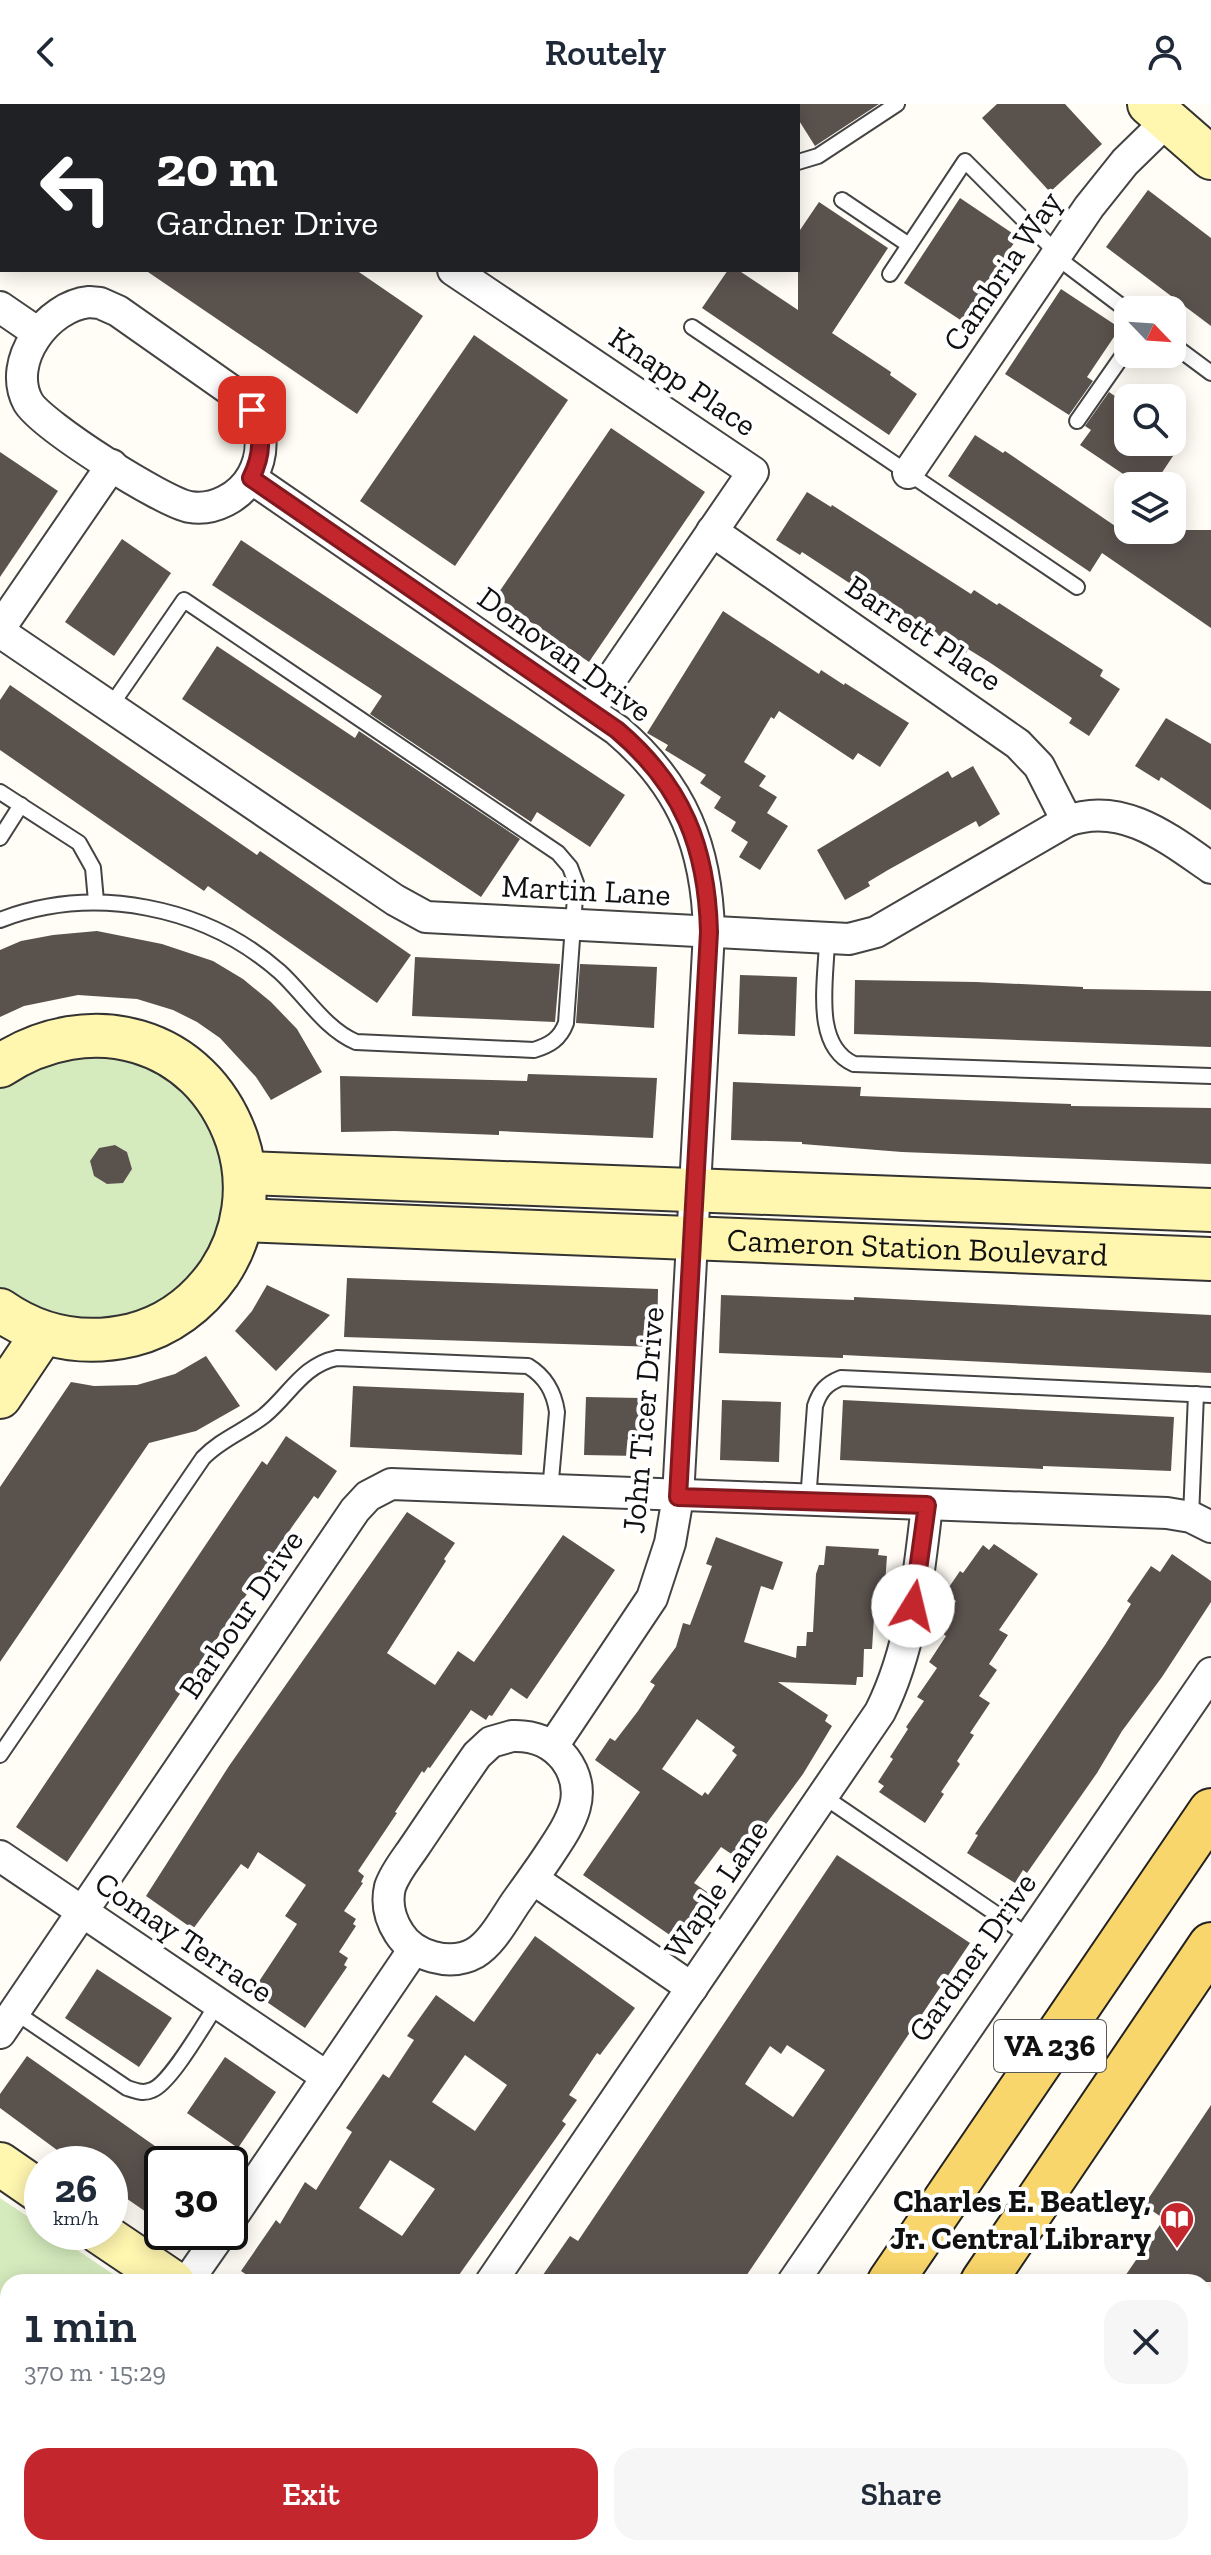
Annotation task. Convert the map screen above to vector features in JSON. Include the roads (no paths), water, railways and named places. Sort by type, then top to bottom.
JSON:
[{"type":"main road","name":"VA 236","points":[[895,2274],[1211,1811]]},
{"type":"main road","name":"VA 236","points":[[988,2274],[1211,1945]]},
{"type":"street","points":[[1158,112],[1211,158]]},
{"type":"street","name":"Cambria Way","points":[[908,473],[1089,207],[1125,162],[1158,112]]},
{"type":"street","name":"Knapp Place","points":[[456,272],[753,472],[590,710]]},
{"type":"street","points":[[77,303],[100,303],[118,311],[246,401],[256,420],[262,447],[251,478],[231,499],[203,508],[189,507],[162,497],[50,425],[28,402],[23,384],[24,365],[38,333],[60,312],[77,303]]},
{"type":"street","points":[[0,307],[38,333]]},
{"type":"street","points":[[0,630],[112,465]]},
{"type":"street","name":"Donovan Drive","points":[[251,478],[590,710],[640,751],[685,813],[703,861],[709,932],[694,1213]]},
{"type":"street","name":"Barrett Place","points":[[712,531],[1018,744],[1039,766],[1067,821]]},
{"type":"street","name":"Martin Lane","points":[[0,630],[412,912],[438,919],[849,939],[876,932],[1067,821],[1093,815],[1117,817],[1159,832],[1211,868]]},
{"type":"street","points":[[0,1066],[37,1045],[72,1036],[117,1037],[156,1048],[190,1070],[222,1106],[245,1173],[242,1220],[230,1253],[212,1284],[191,1305],[165,1322],[142,1333],[113,1340],[82,1341],[43,1333],[0,1310]]},
{"type":"street","name":"Cameron Station Boulevard","points":[[245,1173],[1211,1259]]},
{"type":"street","name":"Cameron Station Boulevard","points":[[242,1220],[1211,1210]]},
{"type":"street","name":"John Ticer Drive","points":[[553,1746],[652,1598],[670,1543],[678,1497],[694,1213]]},
{"type":"street","points":[[0,1397],[43,1333]]},
{"type":"street","name":"Barbour Drive","points":[[7,2023],[355,1510],[368,1496],[391,1484],[678,1497]]},
{"type":"street","points":[[678,1497],[1167,1513],[1201,1522]]},
{"type":"street","name":"Waple Lane","points":[[496,2274],[880,1712],[893,1682],[913,1606],[927,1505]]},
{"type":"street","name":"Gardner Drive","points":[[798,2274],[1211,1673]]},
{"type":"street","points":[[512,1736],[539,1739],[553,1746],[570,1766],[575,1778],[578,1802],[570,1824],[533,1879],[485,1945],[475,1953],[451,1959],[425,1955],[402,1938],[390,1916],[390,1889],[394,1877],[477,1755],[491,1742],[512,1736]]},
{"type":"street","name":"Comay Terrace","points":[[0,1856],[327,2077]]},
{"type":"street","points":[[533,1879],[692,1988]]},
{"type":"street","points":[[248,2193],[414,1949]]},
{"type":"street","points":[[0,2164],[24,2181]]},
{"type":"street","points":[[126,2250],[161,2274]]},
{"type":"street","points":[[193,2274],[209,2250]]},
{"type":"lane","points":[[800,161],[818,156],[897,104]]},
{"type":"lane","points":[[890,274],[965,161],[1056,255],[1114,300]]},
{"type":"lane","points":[[842,200],[909,245]]},
{"type":"lane","points":[[692,327],[1077,587]]},
{"type":"lane","points":[[1186,354],[1211,373]]},
{"type":"lane","points":[[1077,421],[1114,368]]},
{"type":"lane","points":[[0,920],[56,905],[96,901],[126,903],[160,911],[220,932],[265,959],[346,1038],[356,1042],[534,1050],[551,1044],[562,1033],[566,1023],[576,883],[570,867],[558,853],[184,600],[110,707]]},
{"type":"lane","points":[[0,792],[70,837],[85,851],[93,868],[96,901]]},
{"type":"lane","points":[[0,838],[21,805]]},
{"type":"lane","points":[[827,937],[827,1035],[842,1058],[854,1064],[1211,1076]]},
{"type":"lane","points":[[0,1755],[203,1458],[213,1448],[263,1417],[316,1364],[337,1358],[528,1366],[545,1380],[555,1400],[557,1412],[550,1491]]},
{"type":"lane","points":[[808,1501],[815,1406],[819,1394],[828,1384],[841,1378],[1204,1395],[1201,1522]]},
{"type":"lane","points":[[823,1796],[1030,1937]]},
{"type":"lane","points":[[7,2023],[127,2088],[146,2092],[154,2090],[168,2078],[218,2003]]},
{"type":"place","name":"Charles E. Beatley, Jr. Central Library","points":[[1177,2250]]}]
